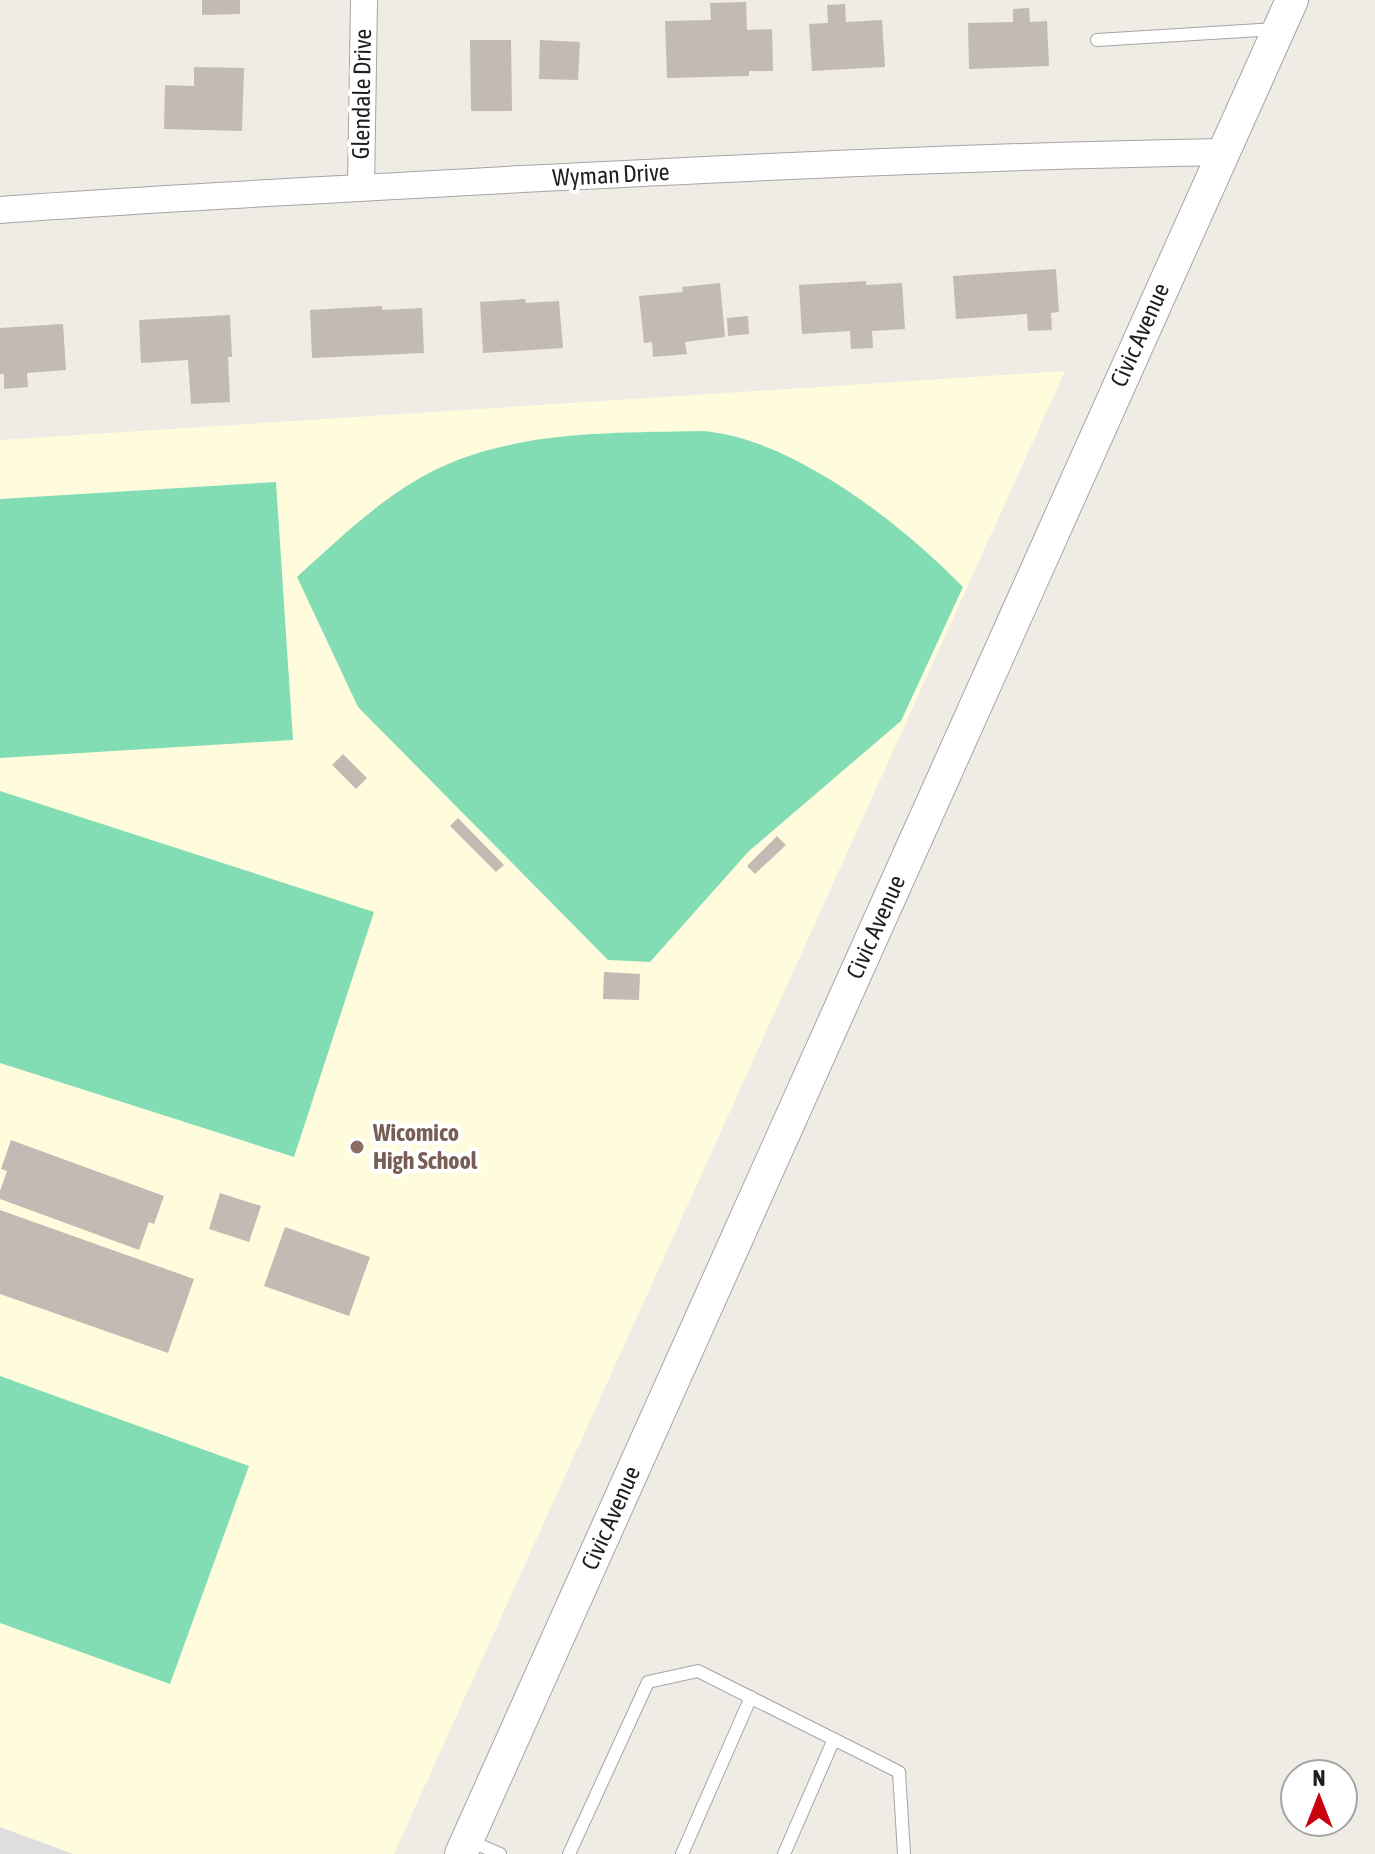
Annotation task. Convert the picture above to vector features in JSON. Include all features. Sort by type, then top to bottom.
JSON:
[{"type":"street","name":"Glendale Drive","points":[[361,188],[364,0]]},
{"type":"street","name":"Civic Avenue","points":[[464,1847],[1286,14]]},
{"type":"street","name":"Wyman Drive","points":[[0,210],[197,196],[976,157],[1222,152]]},
{"type":"lane","points":[[1097,40],[1286,14]]},
{"type":"lane","points":[[569,1854],[648,1682],[698,1671],[899,1772],[904,1854]]},
{"type":"lane","points":[[682,1854],[751,1697]]},
{"type":"lane","points":[[784,1854],[834,1739]]},
{"type":"lane","points":[[464,1847],[500,1854]]},
{"type":"shaded area","name":"Wicomico High School","points":[[1065,371],[394,1854],[0,1854],[0,440]]},
{"type":"shaded area","points":[[0,1827],[73,1854],[0,1854]]},
{"type":"green space","points":[[701,431],[735,437],[807,466],[877,512],[963,587],[901,721],[749,851],[650,962],[608,960],[358,707],[297,577],[399,491],[437,469],[468,456],[533,440],[567,436]]},
{"type":"green space","points":[[276,482],[293,740],[0,758],[0,499]]},
{"type":"green space","points":[[0,791],[374,912],[294,1157],[0,1063]]},
{"type":"green space","points":[[0,1376],[249,1466],[170,1684],[0,1623]]},
{"type":"building","points":[[202,0],[240,0],[240,14],[202,15]]},
{"type":"building","points":[[746,2],[747,30],[772,29],[773,71],[749,71],[749,76],[667,78],[665,21],[711,20],[710,3]]},
{"type":"building","points":[[845,4],[846,22],[882,20],[885,67],[812,71],[809,24],[828,23],[827,5]]},
{"type":"building","points":[[1029,8],[1030,22],[1047,21],[1049,66],[969,69],[968,23],[1013,22],[1013,9]]},
{"type":"building","points":[[470,40],[511,40],[512,111],[471,111]]},
{"type":"building","points":[[540,40],[580,42],[578,80],[539,79]]},
{"type":"building","points":[[194,67],[244,68],[242,131],[164,129],[165,85],[194,86]]},
{"type":"building","points":[[1056,269],[1059,312],[1051,313],[1052,330],[1028,331],[1027,314],[956,319],[953,276]]},
{"type":"building","points":[[866,281],[866,285],[902,283],[905,329],[872,331],[873,348],[851,349],[850,331],[802,334],[799,285]]},
{"type":"building","points":[[720,283],[725,337],[685,342],[687,354],[653,357],[652,342],[644,343],[639,296],[683,292],[682,287]]},
{"type":"building","points":[[525,299],[526,303],[559,301],[563,348],[483,353],[480,302]]},
{"type":"building","points":[[382,306],[382,310],[422,308],[424,353],[312,358],[310,310]]},
{"type":"building","points":[[230,315],[230,402],[191,404],[188,360],[141,363],[139,320]]},
{"type":"building","points":[[748,316],[749,334],[728,336],[727,318]]},
{"type":"building","points":[[63,324],[66,370],[27,373],[28,387],[4,389],[4,374],[0,374],[0,328]]},
{"type":"building","points":[[343,754],[367,778],[356,789],[332,765]]},
{"type":"building","points":[[458,818],[504,865],[496,872],[450,826]]},
{"type":"building","points":[[777,836],[786,845],[755,874],[747,866]]},
{"type":"building","points":[[604,972],[640,974],[639,1000],[603,999]]},
{"type":"building","points":[[11,1140],[164,1196],[154,1224],[149,1222],[139,1250],[0,1199],[7,1171],[1,1169]]},
{"type":"building","points":[[220,1193],[261,1206],[249,1242],[209,1229]]},
{"type":"building","points":[[0,1210],[194,1279],[168,1353],[0,1294]]},
{"type":"building","points":[[285,1227],[370,1257],[349,1316],[264,1286]]},
{"type":"place","name":"Wicomico High School","points":[[357,1147]]}]
